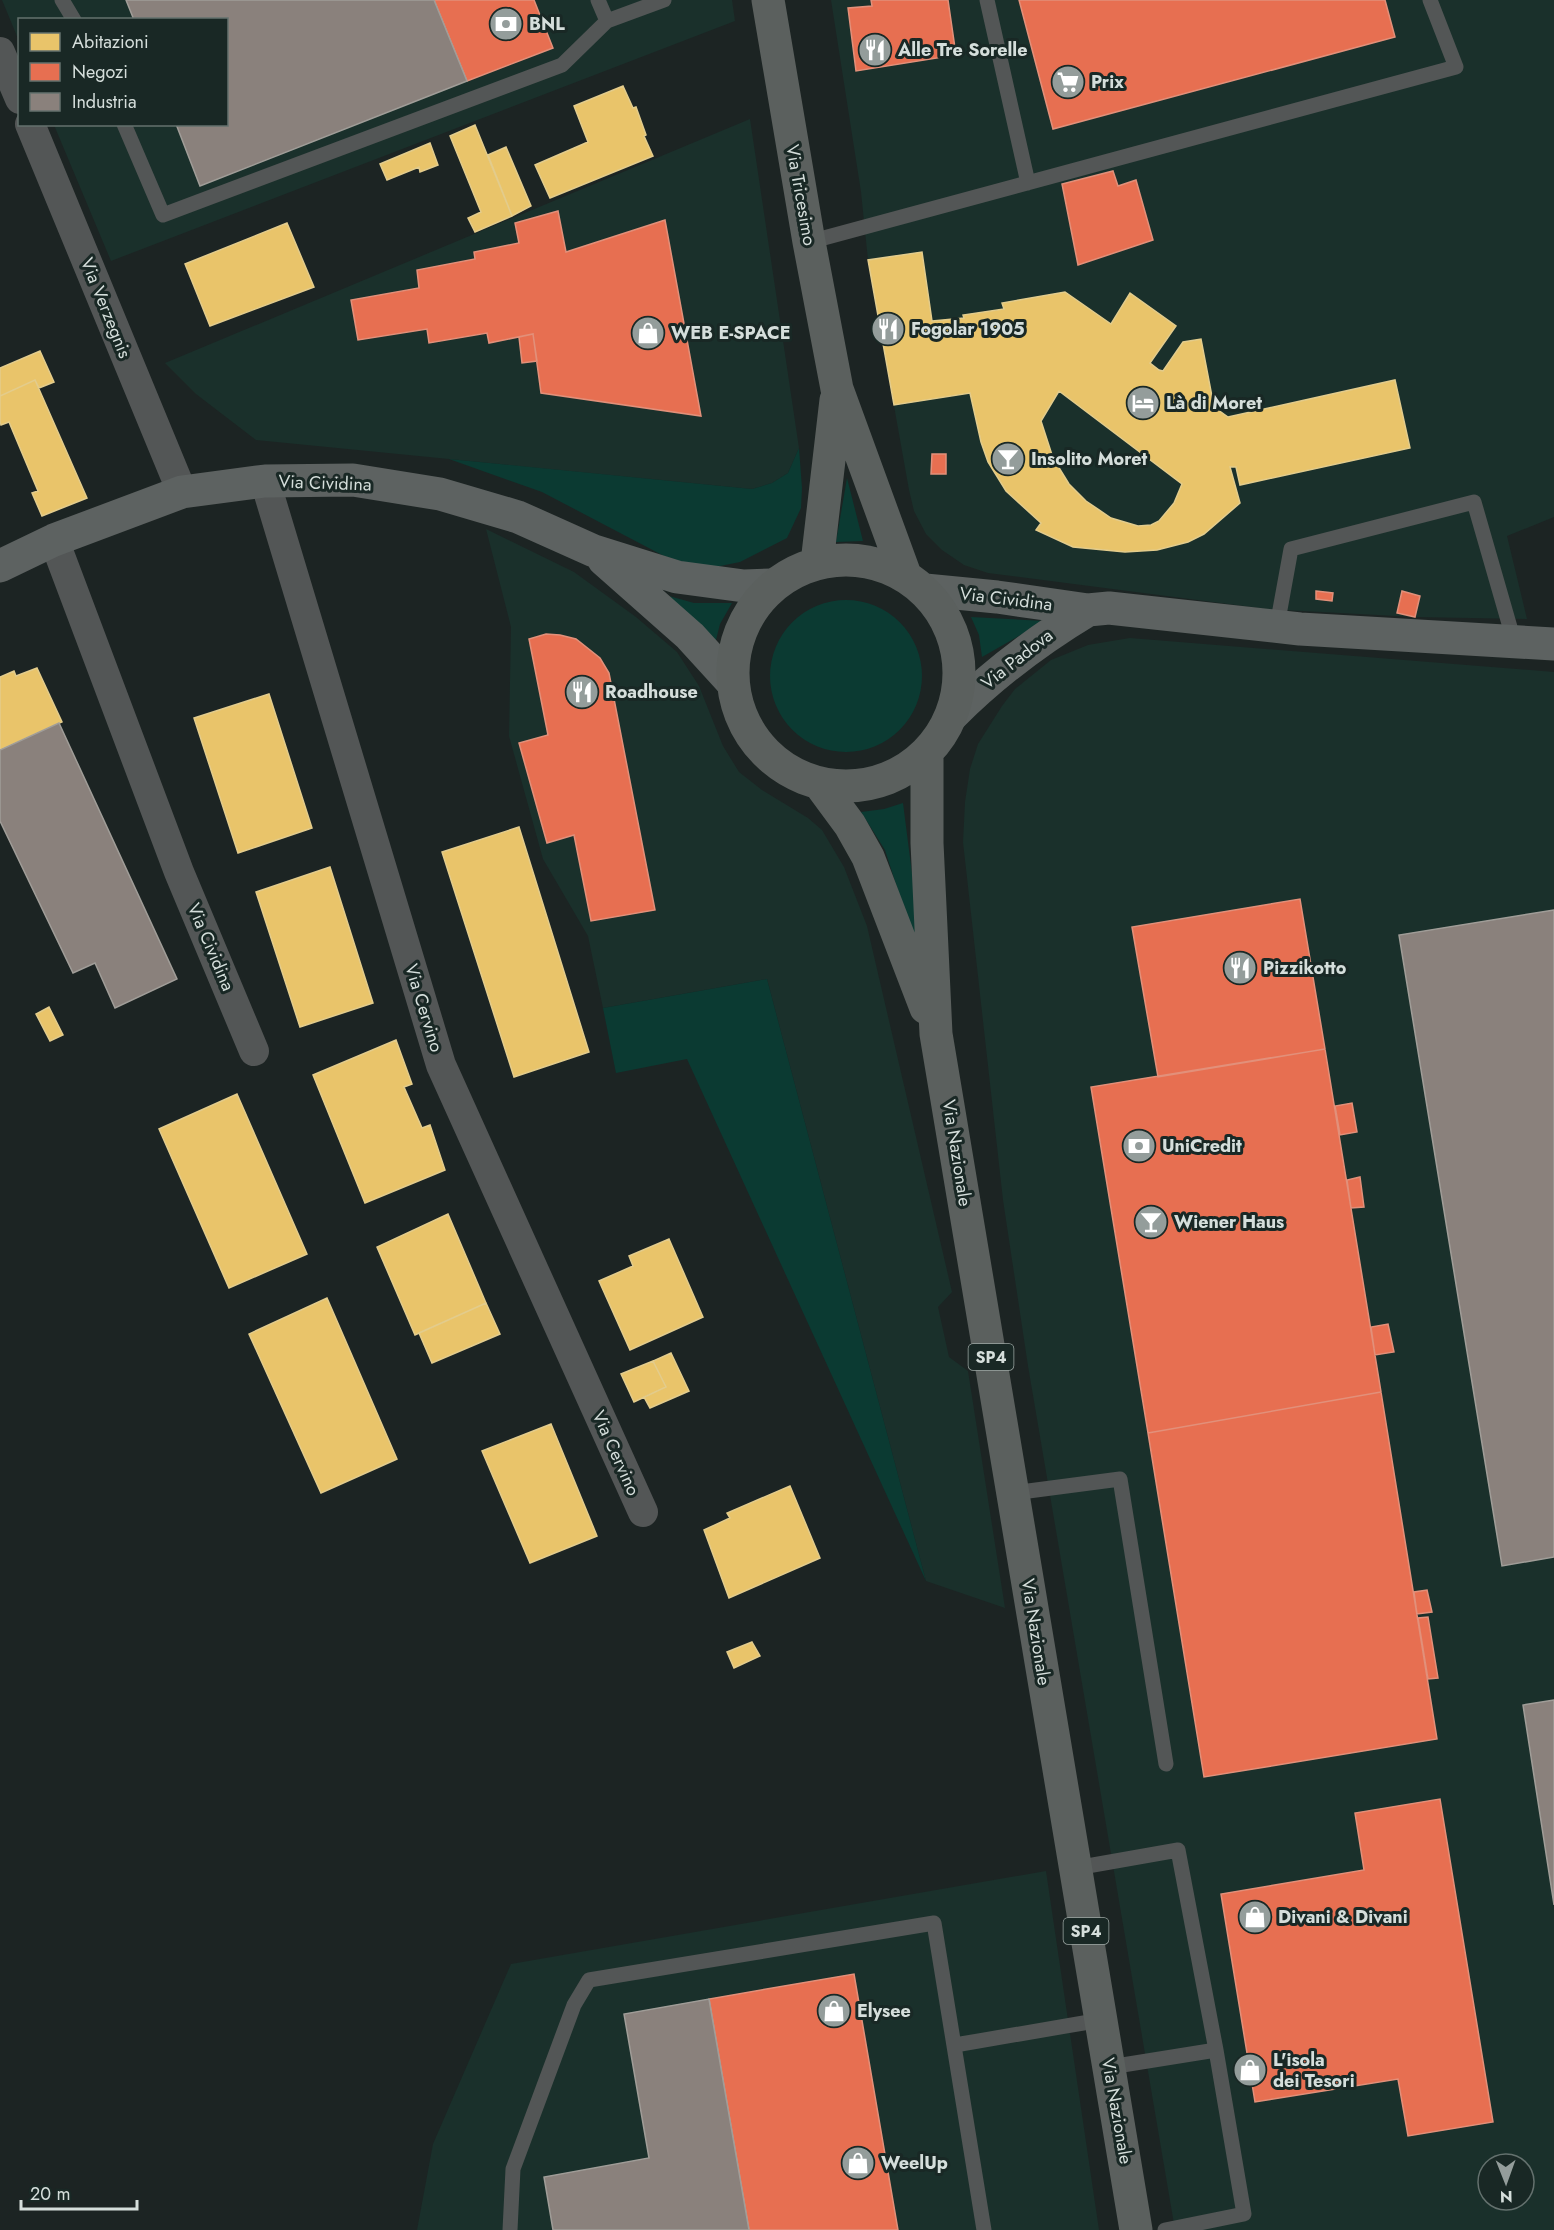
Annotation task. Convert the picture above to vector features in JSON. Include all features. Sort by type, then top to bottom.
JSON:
[{"type":"main road","name":"Via Tricesimo","points":[[768,0],[809,242],[837,389],[915,583]]},
{"type":"main road","name":"Via Tricesimo","points":[[817,563],[837,389]]},
{"type":"main road","points":[[838,559],[883,565],[915,583],[943,613],[954,638],[959,658],[959,679],[952,716],[927,753],[901,773],[869,784],[844,787],[819,783],[788,771],[761,750],[741,718],[732,682],[733,654],[741,627],[754,604],[772,585],[788,574],[817,563],[838,559]]},
{"type":"main road","name":"Via Nazionale","points":[[927,753],[927,843],[936,1034],[1137,2230]]},
{"type":"main road","name":"Via Nazionale","points":[[819,783],[850,825],[868,856],[936,1034]]},
{"type":"street","points":[[0,52],[18,94]]},
{"type":"street","name":"Via Verzegnis","points":[[31,126],[182,492]]},
{"type":"street","name":"Via Cividina","points":[[0,566],[54,540],[182,492],[265,481],[353,480],[440,494],[518,516],[594,551],[677,578],[744,586],[772,585]]},
{"type":"street","name":"Via Cervino","points":[[265,481],[441,1065],[643,1512]]},
{"type":"street","name":"Via Cividina","points":[[54,540],[179,872],[254,1051]]},
{"type":"street","name":"Via Cividina","points":[[594,551],[690,636],[732,682]]},
{"type":"street","name":"Via Cividina","points":[[915,583],[1088,609],[1108,608],[1277,626],[1554,644]]},
{"type":"street","name":"Via Padova","points":[[952,716],[981,686],[1049,633],[1088,609]]},
{"type":"lane","points":[[62,0],[73,18]]},
{"type":"lane","points":[[598,0],[607,21]]},
{"type":"lane","points":[[125,126],[163,215],[562,65],[607,21],[664,0]]},
{"type":"lane","points":[[987,0],[1028,183]]},
{"type":"lane","points":[[809,242],[1456,67],[1430,0]]},
{"type":"lane","points":[[1277,626],[1292,549],[1474,502],[1514,641]]},
{"type":"lane","points":[[1013,1493],[1120,1479],[1166,1764]]},
{"type":"lane","points":[[1076,1868],[1178,1850],[1244,2214],[1165,2230]]},
{"type":"lane","points":[[510,2230],[513,2169],[574,2005],[589,1980],[934,1923],[984,2230]]},
{"type":"lane","points":[[955,2045],[1101,2020]]},
{"type":"lane","points":[[1110,2067],[1216,2050]]},
{"type":"shaded area","points":[[2,0],[732,0],[735,21],[111,261],[54,126],[228,126],[228,18],[18,18],[18,39]]},
{"type":"shaded area","points":[[831,0],[1554,0],[1554,517],[1507,536],[1527,619],[1415,617],[1267,609],[988,573],[964,565],[942,550],[926,534],[914,511],[909,490],[868,260],[861,192]]},
{"type":"shaded area","points":[[750,119],[799,448],[788,473],[772,483],[752,489],[256,440],[196,394],[165,363]]},
{"type":"shaded area","points":[[486,529],[574,572],[636,617],[677,652],[699,686],[723,746],[739,772],[762,790],[808,818],[822,830],[844,867],[867,926],[952,1292],[938,1307],[949,1357],[968,1371],[1005,1608],[926,1581],[767,979],[603,1008],[588,936],[543,859],[509,736],[511,627]]},
{"type":"shaded area","points":[[1130,638],[1554,672],[1554,2230],[1175,2230],[1028,1366],[1003,1200],[963,842],[965,802],[970,769],[978,744],[1015,689],[1051,660],[1088,645]]},
{"type":"shaded area","points":[[1046,1871],[1099,2230],[417,2230],[433,2144],[511,1964]]},
{"type":"green space","points":[[799,448],[801,508],[787,538],[740,562],[715,567],[695,566],[664,556],[542,492],[449,459],[752,489],[772,483],[788,473]]},
{"type":"green space","points":[[847,478],[863,541],[836,542]]},
{"type":"green space","points":[[669,596],[694,603],[732,603],[720,624],[715,644]]},
{"type":"green space","points":[[846,600],[875,606],[888,613],[899,623],[909,634],[916,647],[922,676],[916,705],[909,718],[899,729],[888,739],[875,746],[846,752],[817,746],[804,739],[793,729],[783,718],[776,705],[770,676],[776,647],[783,634],[793,623],[804,613],[817,606]]},
{"type":"green space","points":[[971,617],[1045,621],[982,657],[979,635]]},
{"type":"green space","points":[[903,803],[925,975],[885,850],[861,812],[884,809]]},
{"type":"green space","points":[[767,979],[926,1581],[687,1059],[616,1073],[603,1008]]},
{"type":"building: Abitazioni","points":[[623,86],[633,108],[636,107],[646,135],[644,136],[653,156],[550,198],[535,165],[588,142],[574,106]]},
{"type":"building: Abitazioni","points":[[475,125],[512,216],[475,232],[468,218],[481,212],[450,136]]},
{"type":"building: Abitazioni","points":[[430,143],[438,165],[420,172],[419,167],[387,180],[380,164]]},
{"type":"building: Abitazioni","points":[[506,147],[531,206],[512,216],[488,155]]},
{"type":"building: Abitazioni","points":[[287,223],[314,287],[210,326],[185,264]]},
{"type":"building: Abitazioni","name":"Là di Moret","points":[[922,252],[932,321],[964,318],[963,315],[1004,309],[1002,303],[1065,292],[1111,324],[1130,293],[1176,326],[1150,363],[1163,371],[1183,342],[1201,339],[1214,407],[1228,417],[1395,380],[1410,448],[1240,485],[1236,467],[1230,467],[1240,503],[1204,534],[1188,542],[1157,550],[1125,552],[1073,547],[1036,530],[1041,523],[1006,491],[988,462],[970,393],[894,405],[868,260]],"holes":[[[1059,391],[1182,484],[1174,503],[1159,521],[1151,525],[1138,526],[1111,518],[1086,501],[1069,484],[1053,458],[1041,421]]]},
{"type":"building: Abitazioni","points":[[40,351],[54,382],[39,388],[35,380],[0,396],[0,368]]},
{"type":"building: Abitazioni","points":[[35,380],[87,498],[42,516],[32,493],[38,491],[9,422],[1,425],[0,422],[0,396]]},
{"type":"building: Abitazioni","points":[[37,668],[62,722],[0,750],[0,677],[14,671],[16,676]]},
{"type":"building: Abitazioni","points":[[269,694],[312,828],[238,853],[194,718]]},
{"type":"building: Abitazioni","points":[[519,827],[589,1052],[514,1077],[442,852]]},
{"type":"building: Abitazioni","points":[[330,867],[373,1003],[300,1027],[256,892]]},
{"type":"building: Abitazioni","points":[[49,1007],[63,1035],[50,1041],[36,1014]]},
{"type":"building: Abitazioni","points":[[396,1040],[412,1084],[404,1087],[422,1128],[430,1125],[445,1170],[365,1203],[313,1075]]},
{"type":"building: Abitazioni","points":[[237,1094],[307,1254],[229,1288],[159,1129]]},
{"type":"building: Abitazioni","points":[[448,1214],[486,1303],[415,1335],[377,1247]]},
{"type":"building: Abitazioni","points":[[669,1239],[703,1317],[630,1350],[599,1281],[633,1266],[629,1256]]},
{"type":"building: Abitazioni","points":[[327,1298],[397,1459],[321,1493],[249,1334]]},
{"type":"building: Abitazioni","points":[[486,1303],[500,1334],[432,1363],[419,1333]]},
{"type":"building: Abitazioni","points":[[671,1353],[689,1391],[650,1408],[644,1397],[666,1387],[653,1361]]},
{"type":"building: Abitazioni","points":[[653,1361],[666,1387],[634,1402],[621,1374]]},
{"type":"building: Abitazioni","points":[[551,1424],[597,1536],[530,1563],[482,1451]]},
{"type":"building: Abitazioni","points":[[790,1486],[820,1558],[729,1598],[704,1530],[730,1518],[727,1513]]},
{"type":"building: Abitazioni","points":[[752,1642],[760,1656],[734,1668],[727,1652]]},
{"type":"building: Negozi","points":[[434,0],[534,0],[553,48],[467,81]]},
{"type":"building: Negozi","points":[[871,0],[948,0],[956,55],[856,71],[848,8],[872,6]]},
{"type":"building: Negozi","points":[[1019,0],[1385,0],[1395,37],[1053,129]]},
{"type":"building: Negozi","points":[[1113,171],[1118,186],[1136,180],[1153,240],[1078,265],[1062,184]]},
{"type":"building: Negozi","points":[[558,211],[566,252],[665,220],[701,416],[541,393],[533,334],[489,343],[487,333],[429,343],[427,329],[358,340],[351,300],[419,288],[417,270],[475,259],[474,252],[519,243],[515,223]]},
{"type":"building: Negozi","points":[[533,334],[537,361],[522,363],[519,337]]},
{"type":"building: Negozi","points":[[932,454],[946,454],[946,474],[931,474]]},
{"type":"building: Negozi","points":[[1316,591],[1333,593],[1332,601],[1316,599]]},
{"type":"building: Negozi","points":[[1402,591],[1420,596],[1415,617],[1397,613]]},
{"type":"building: Negozi","points":[[546,634],[576,639],[600,658],[609,673],[655,910],[591,921],[574,835],[547,843],[519,743],[548,735],[529,639]]},
{"type":"building: Negozi","points":[[1300,899],[1325,1049],[1158,1077],[1132,927]]},
{"type":"building: Negozi","points":[[1325,1049],[1381,1392],[1148,1433],[1091,1087]]},
{"type":"building: Negozi","points":[[1352,1103],[1357,1132],[1340,1135],[1335,1106]]},
{"type":"building: Negozi","points":[[1360,1177],[1364,1207],[1351,1208],[1347,1180]]},
{"type":"building: Negozi","points":[[1388,1324],[1394,1352],[1375,1355],[1371,1327]]},
{"type":"building: Negozi","points":[[1381,1392],[1437,1739],[1204,1777],[1148,1433]]},
{"type":"building: Negozi","points":[[1427,1590],[1432,1612],[1417,1614],[1414,1592]]},
{"type":"building: Negozi","points":[[1428,1617],[1438,1678],[1428,1679],[1418,1618]]},
{"type":"building: Negozi","points":[[1440,1799],[1493,2122],[1408,2136],[1398,2079],[1255,2102],[1221,1894],[1364,1870],[1355,1813]]},
{"type":"building: Negozi","points":[[854,1974],[898,2230],[749,2230],[709,1999]]},
{"type":"building: Industria","points":[[126,0],[434,0],[467,81],[200,186],[177,126],[228,126],[228,18],[133,18]]},
{"type":"building: Industria","points":[[59,723],[177,979],[115,1008],[95,963],[73,973],[0,821],[0,750]]},
{"type":"building: Industria","points":[[1554,910],[1554,1557],[1502,1566],[1399,935]]},
{"type":"building: Industria","points":[[1554,1700],[1554,1905],[1523,1705]]},
{"type":"building: Industria","points":[[709,1999],[749,2230],[553,2230],[544,2177],[649,2158],[624,2014]]},
{"type":"place","name":"BNL","points":[[506,24]]},
{"type":"place","name":"Alle Tre Sorelle","points":[[875,50]]},
{"type":"place","name":"Prix","points":[[1068,82]]},
{"type":"place","name":"Fogolar 1905","points":[[888,329]]},
{"type":"place","name":"WEB E-SPACE","points":[[648,333]]},
{"type":"place","name":"Là di Moret","points":[[1143,403]]},
{"type":"place","name":"Insolito Moret","points":[[1008,459]]},
{"type":"place","name":"Roadhouse","points":[[582,692]]},
{"type":"place","name":"Pizzikotto","points":[[1240,968]]},
{"type":"place","name":"UniCredit","points":[[1139,1146]]},
{"type":"place","name":"Wiener Haus","points":[[1151,1222]]},
{"type":"place","name":"Divani & Divani","points":[[1255,1917]]},
{"type":"place","name":"Elysee","points":[[834,2011]]},
{"type":"place","name":"L'isola dei Tesori","points":[[1250,2070]]},
{"type":"place","name":"WeelUp","points":[[858,2163]]}]
